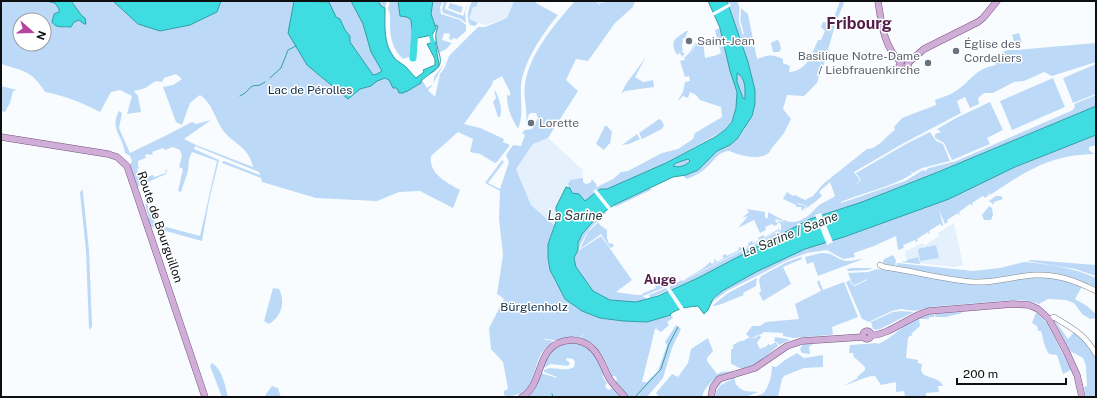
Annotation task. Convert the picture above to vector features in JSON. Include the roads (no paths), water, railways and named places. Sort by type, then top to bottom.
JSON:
[{"type":"main road","points":[[878,1],[881,19],[892,53],[901,62],[904,61],[908,63],[924,49],[978,22],[997,1]]},
{"type":"main road","name":"Route de Bourguillon","points":[[1,136],[108,154],[117,157],[127,166],[205,397]]},
{"type":"main road","points":[[711,397],[715,383],[719,379],[760,366],[780,350],[794,343],[863,336],[866,332],[870,333],[871,335],[882,334],[917,314],[939,310],[1020,304],[1038,309],[1049,319],[1074,368],[1080,384],[1082,397]]},
{"type":"main road","points":[[522,397],[532,388],[542,359],[549,350],[556,344],[563,341],[572,340],[582,342],[598,354],[609,378],[625,397]]},
{"type":"street","points":[[880,265],[884,267],[976,282],[1035,275],[1056,276],[1082,283],[1096,292]]},
{"type":"street","points":[[1049,319],[1057,319],[1080,334],[1090,343],[1096,354]]},
{"type":"water","points":[[46,1],[71,1],[85,18],[86,24],[79,20],[74,22],[71,27],[56,26],[52,22],[54,14],[59,12],[59,9],[55,3]]},
{"type":"water","points":[[113,1],[221,1],[217,12],[190,25],[160,31],[138,24]]},
{"type":"water","name":"Lac de Pérolles","points":[[294,1],[329,2],[336,17],[340,19],[345,30],[350,36],[350,42],[373,75],[382,71],[371,52],[363,24],[351,1],[378,1],[381,6],[385,8],[385,28],[388,48],[395,59],[406,67],[416,78],[424,72],[423,70],[435,65],[435,59],[427,44],[435,42],[439,64],[434,71],[421,81],[421,83],[406,92],[405,91],[404,93],[399,93],[397,88],[393,88],[389,80],[385,78],[377,81],[371,86],[360,89],[348,99],[307,65],[288,33]]},
{"type":"water","points":[[398,1],[433,1],[431,14],[436,28],[432,35],[413,39],[411,20],[407,17],[400,16]]},
{"type":"water","name":"La Sarine","points":[[708,1],[727,1],[748,62],[755,90],[755,104],[752,116],[737,139],[730,145],[717,151],[698,170],[686,175],[673,177],[614,205],[597,217],[582,234],[578,243],[578,250],[574,258],[576,267],[593,291],[610,300],[636,302],[658,296],[698,278],[810,219],[862,202],[938,172],[1096,106],[1096,135],[1015,167],[949,199],[844,237],[805,249],[756,272],[722,291],[713,299],[708,310],[704,314],[698,306],[690,307],[677,310],[670,314],[671,315],[647,322],[600,318],[582,311],[565,299],[550,270],[548,244],[559,213],[556,211],[556,207],[566,187],[570,188],[572,193],[579,194],[585,201],[600,189],[607,189],[666,163],[715,137],[725,130],[732,122],[736,108],[737,92],[730,71],[720,28]],"holes":[[[737,73],[743,81],[745,88],[745,99],[743,98],[737,82]],[[688,159],[690,161],[682,166],[673,166],[676,163]]]},
{"type":"waterway","points":[[431,73],[436,70],[440,62],[436,37],[438,26],[435,25]]},
{"type":"waterway","name":"La Sarine / Saane","points":[[413,58],[415,29]]},
{"type":"waterway","points":[[431,36],[434,47]]},
{"type":"waterway","points":[[270,78],[281,68],[288,50],[296,46]]},
{"type":"waterway","points":[[240,96],[252,86],[260,85],[265,82]]},
{"type":"waterway","points":[[635,397],[661,369],[669,344],[678,327]]},
{"type":"place","name":"Saint-Jean","points":[[689,41]]},
{"type":"place","name":"Église des Cordeliers","points":[[956,51]]},
{"type":"place","name":"Basilique Notre-Dame / Liebfrauenkirche","points":[[928,63]]},
{"type":"place","name":"Lorette","points":[[531,123]]},
{"type":"district","name":"Fribourg","points":[[859,23]]},
{"type":"district","name":"Auge","points":[[660,279]]},
{"type":"park label","name":"Bürglenholz","points":[[534,307]]}]
